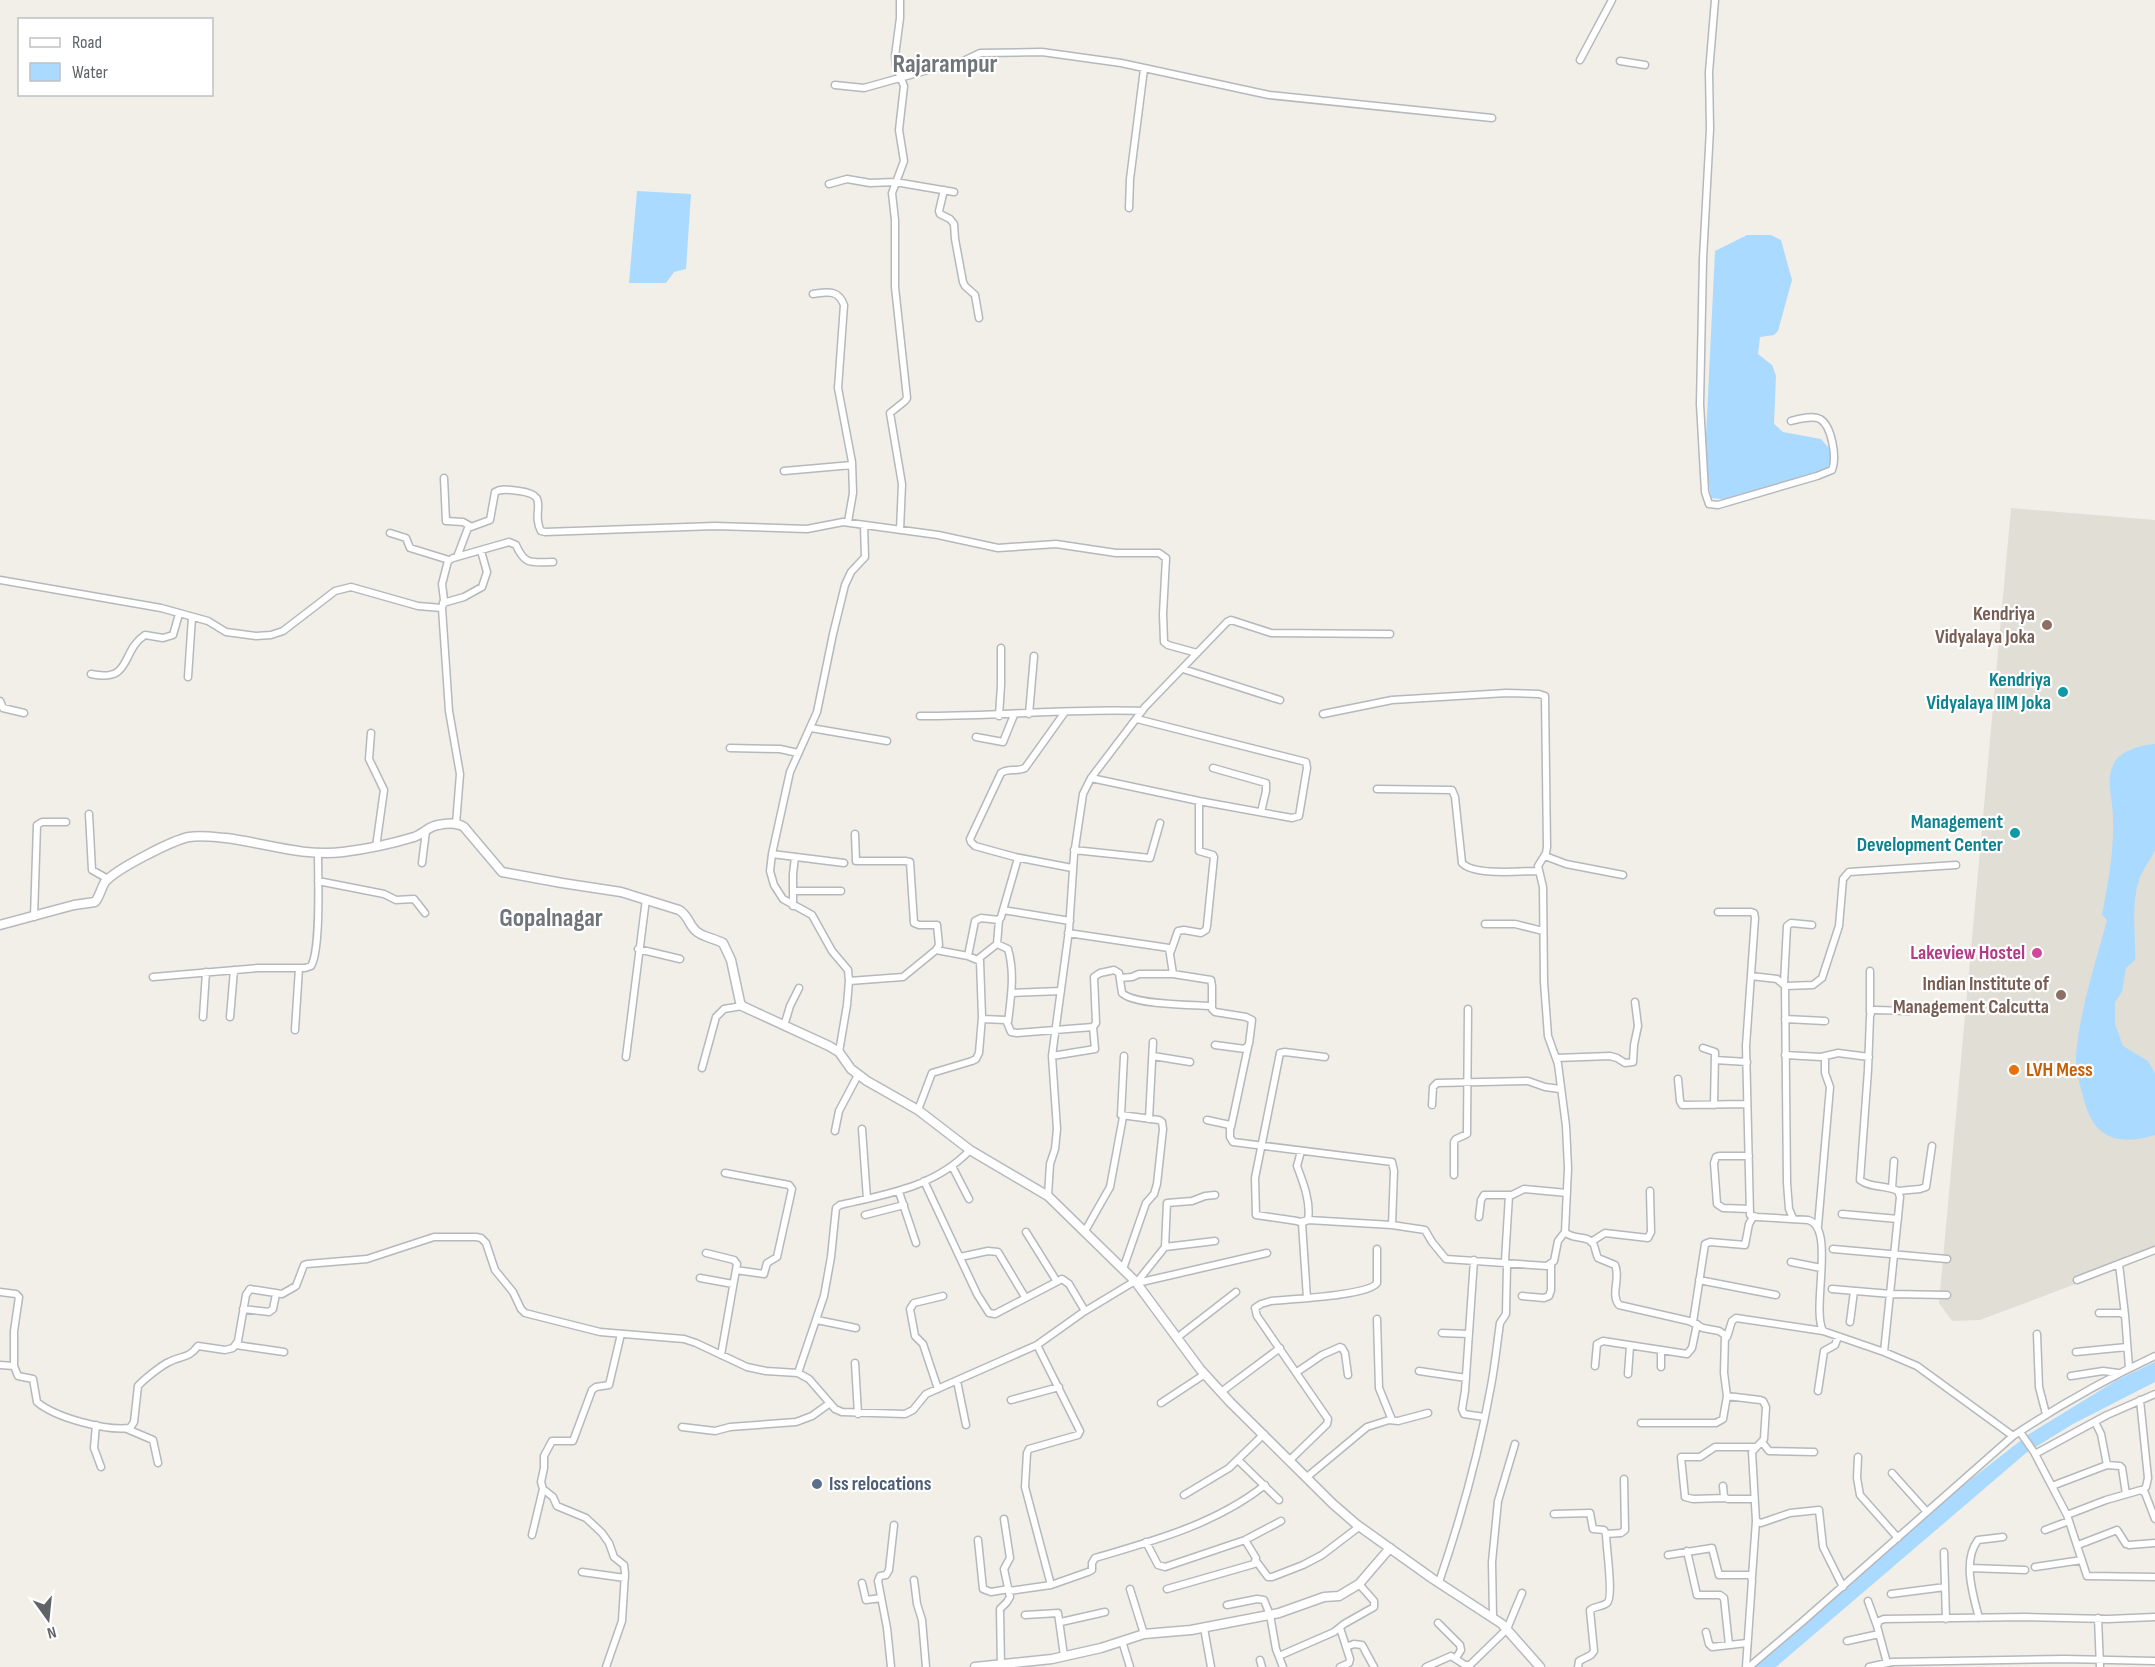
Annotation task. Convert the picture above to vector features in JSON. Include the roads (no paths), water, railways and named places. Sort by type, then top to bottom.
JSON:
[{"type":"street","points":[[900,0],[895,56],[904,86],[899,130],[904,161],[892,193],[895,220],[895,287],[907,398],[890,413],[902,484],[900,530]]},
{"type":"street","points":[[1580,60],[1612,0]]},
{"type":"street","points":[[1715,0],[1709,72],[1710,129],[1702,259],[1700,404],[1705,492],[1709,504],[1718,505],[1832,470],[1835,462],[1834,452],[1822,420],[1813,417],[1791,421]]},
{"type":"street","points":[[835,85],[864,88],[963,62],[980,53],[1030,52],[1121,63],[1269,95],[1492,118]]},
{"type":"street","points":[[1620,62],[1645,65]]},
{"type":"street","points":[[1129,208],[1130,179],[1144,69]]},
{"type":"street","points":[[829,184],[847,178],[870,183],[895,182],[954,192]]},
{"type":"street","points":[[944,190],[939,211],[954,224],[963,282],[975,295],[979,318]]},
{"type":"street","points":[[813,294],[832,292],[839,296],[843,305],[838,388],[847,425],[852,465],[852,493],[848,522]]},
{"type":"street","points":[[784,471],[852,465]]},
{"type":"street","points":[[444,478],[446,521],[463,522],[470,526],[490,520],[495,492],[500,489],[536,496],[538,524],[541,531],[545,532],[674,527],[807,529],[848,522],[864,530],[900,530],[966,540],[999,548],[1056,544],[1116,553],[1158,553],[1166,560],[1164,642],[1197,652]]},
{"type":"street","points":[[457,557],[470,526]]},
{"type":"street","points":[[839,1052],[849,981],[848,970],[832,951],[815,919],[783,898],[774,885],[770,872],[793,752],[811,728],[817,712],[832,634],[845,585],[851,572],[865,557],[864,530]]},
{"type":"street","points":[[390,533],[406,538],[410,548],[449,560],[506,543],[514,543],[525,560],[552,562]]},
{"type":"street","points":[[0,580],[161,608],[208,621],[232,634],[256,636],[277,634],[335,591],[351,587],[407,603],[443,606],[482,587],[487,572],[481,551]]},
{"type":"street","points":[[449,560],[442,584],[449,711],[460,769],[456,824]]},
{"type":"street","points":[[91,674],[112,675],[122,668],[135,645],[145,634],[163,638],[173,635],[179,614]]},
{"type":"street","points":[[188,677],[192,617]]},
{"type":"street","points":[[1048,1196],[1050,1164],[1055,1149],[1057,1129],[1052,1056],[1070,921],[1074,850],[1083,794],[1091,778],[1142,711],[1227,622],[1232,620],[1271,633],[1390,633]]},
{"type":"street","points":[[999,716],[1001,648]]},
{"type":"street","points":[[1029,714],[1034,656]]},
{"type":"street","points":[[1183,669],[1280,700]]},
{"type":"street","points":[[1323,714],[1392,700],[1506,693],[1545,696],[1547,847],[1545,856],[1539,862],[1539,871],[1543,886],[1546,1027],[1556,1058],[1566,1126],[1567,1193],[1565,1232],[1558,1241],[1551,1265],[1549,1296],[1544,1298],[1522,1296]]},
{"type":"street","points":[[0,701],[3,708],[24,713]]},
{"type":"street","points":[[920,716],[999,716],[1090,710],[1142,711]]},
{"type":"street","points":[[1065,712],[1025,768],[1017,771],[1006,770],[1001,773],[971,834],[970,842],[975,846],[1018,858],[1072,868]]},
{"type":"street","points":[[976,737],[1003,742],[1014,715]]},
{"type":"street","points":[[1091,778],[1292,818],[1299,816],[1306,762],[1137,719]]},
{"type":"street","points":[[811,728],[887,741]]},
{"type":"street","points":[[371,733],[369,759],[384,790],[376,847]]},
{"type":"street","points":[[730,748],[793,752]]},
{"type":"street","points":[[1213,768],[1266,783],[1261,812]]},
{"type":"street","points":[[1377,789],[1452,789],[1455,797],[1462,863],[1465,866],[1491,871],[1539,871]]},
{"type":"street","points":[[1173,974],[1171,951],[1178,931],[1201,933],[1206,930],[1207,926],[1214,857],[1199,850],[1199,801]]},
{"type":"street","points":[[89,814],[92,870],[108,879]]},
{"type":"street","points":[[34,917],[37,825],[42,822],[66,822]]},
{"type":"street","points":[[1074,850],[1150,858],[1160,823]]},
{"type":"street","points":[[0,925],[74,905],[95,902],[108,879],[176,841],[198,836],[244,841],[295,852],[341,852],[376,847],[415,836],[437,825],[456,824],[464,827],[502,872],[621,892],[684,912],[699,934],[723,942],[731,960],[742,1006]]},
{"type":"street","points":[[422,863],[426,831]]},
{"type":"street","points":[[849,981],[903,977],[939,945],[937,925],[916,924],[913,920],[910,862],[856,861],[855,834]]},
{"type":"street","points":[[153,977],[310,966],[314,958],[318,853]]},
{"type":"street","points":[[772,854],[844,863]]},
{"type":"street","points":[[1545,856],[1578,867],[1623,874]]},
{"type":"street","points":[[793,906],[795,857]]},
{"type":"street","points":[[978,959],[997,944],[999,920],[1018,858]]},
{"type":"street","points":[[1751,976],[1777,979],[1784,985],[1813,985],[1822,978],[1839,926],[1845,875],[1853,871],[1956,865]]},
{"type":"street","points":[[318,881],[384,894],[396,900],[414,899],[425,913]]},
{"type":"street","points":[[793,891],[842,891]]},
{"type":"street","points":[[626,1057],[646,899]]},
{"type":"street","points":[[1003,910],[1070,921]]},
{"type":"street","points":[[1718,912],[1754,914],[1747,1062],[1750,1209],[1753,1217]]},
{"type":"street","points":[[968,956],[975,921],[981,918],[999,920]]},
{"type":"street","points":[[1794,1218],[1789,1209],[1786,1183],[1784,985],[1787,926],[1791,923],[1812,925]]},
{"type":"street","points":[[1485,924],[1515,924],[1543,931]]},
{"type":"street","points":[[1068,933],[1162,945],[1171,951]]},
{"type":"street","points":[[997,944],[1006,947],[1009,951],[1012,993],[1008,1022],[1013,1033],[1093,1027]]},
{"type":"street","points":[[638,949],[680,959]]},
{"type":"street","points":[[918,1110],[932,1073],[972,1061],[978,1057],[982,1019],[980,961],[968,956],[936,950]]},
{"type":"street","points":[[294,1030],[299,968]]},
{"type":"street","points":[[230,1017],[234,970]]},
{"type":"street","points":[[1052,1056],[1095,1049],[1094,977],[1100,973],[1114,970],[1119,973],[1122,993],[1128,998],[1211,1006]]},
{"type":"street","points":[[1870,971],[1869,1057],[1860,1180],[1895,1190],[1920,1190],[1926,1187],[1932,1146]]},
{"type":"street","points":[[203,1017],[206,972]]},
{"type":"street","points":[[1120,978],[1139,974],[1173,974],[1210,980],[1211,1006],[1215,1012],[1252,1020],[1231,1127],[1230,1137],[1233,1142],[1392,1162],[1394,1171],[1392,1225]]},
{"type":"street","points":[[784,1026],[790,1006],[800,988]]},
{"type":"street","points":[[1012,993],[1061,991]]},
{"type":"street","points":[[1556,1058],[1613,1056],[1625,1064],[1633,1062],[1638,1026],[1635,1002]]},
{"type":"street","points":[[702,1068],[718,1013],[742,1006],[839,1052],[858,1075],[918,1110],[970,1150],[1048,1196],[1136,1282],[1205,1374],[1306,1477],[1360,1526],[1493,1617],[1507,1629],[1540,1667]]},
{"type":"street","points":[[1454,1175],[1454,1142],[1467,1134],[1468,1009]]},
{"type":"street","points":[[1870,1013],[1875,1010],[1909,1011]]},
{"type":"street","points":[[982,1019],[1008,1022]]},
{"type":"street","points":[[1785,1019],[1825,1021]]},
{"type":"street","points":[[1149,1119],[1153,1042]]},
{"type":"street","points":[[1215,1045],[1242,1049],[1248,1047]]},
{"type":"street","points":[[1703,1048],[1715,1052],[1714,1105]]},
{"type":"street","points":[[1325,1057],[1280,1053],[1255,1178],[1256,1215],[1303,1221],[1392,1225],[1425,1230],[1444,1258],[1507,1264],[1551,1265]]},
{"type":"street","points":[[1785,1055],[1825,1056],[1838,1053],[1869,1057]]},
{"type":"street","points":[[1085,1232],[1110,1187],[1123,1117],[1120,1112],[1124,1056]]},
{"type":"street","points":[[1153,1056],[1190,1062]]},
{"type":"street","points":[[1823,1331],[1819,1318],[1822,1246],[1818,1226],[1830,1087],[1825,1073],[1825,1056]]},
{"type":"street","points":[[1715,1060],[1747,1062]]},
{"type":"street","points":[[835,1131],[839,1111],[858,1075]]},
{"type":"street","points":[[1678,1079],[1682,1105],[1748,1104]]},
{"type":"street","points":[[1431,1106],[1434,1084],[1443,1082],[1533,1081],[1545,1087],[1560,1089]]},
{"type":"street","points":[[1123,1117],[1159,1120],[1162,1122],[1163,1129],[1157,1184],[1154,1194],[1146,1203],[1124,1269]]},
{"type":"street","points":[[1206,1120],[1228,1124],[1231,1127]]},
{"type":"street","points":[[862,1129],[867,1199]]},
{"type":"street","points":[[798,1373],[824,1296],[836,1208],[840,1205],[899,1192],[952,1166],[970,1150]]},
{"type":"street","points":[[1301,1152],[1297,1166],[1308,1209],[1303,1221],[1307,1298]]},
{"type":"street","points":[[1749,1156],[1719,1156],[1716,1157],[1714,1163],[1717,1204],[1723,1208],[1750,1209]]},
{"type":"street","points":[[1884,1352],[1900,1197],[1895,1190],[1894,1161]]},
{"type":"street","points":[[952,1166],[969,1199]]},
{"type":"street","points":[[725,1173],[789,1185],[792,1189],[777,1257],[767,1263],[764,1274],[736,1270]]},
{"type":"street","points":[[924,1181],[988,1313],[995,1314],[1056,1280],[1062,1279],[1069,1284],[1085,1311]]},
{"type":"street","points":[[1479,1216],[1484,1195],[1509,1196],[1524,1189],[1567,1193]]},
{"type":"street","points":[[1565,1232],[1571,1237],[1592,1242],[1605,1233],[1648,1238],[1651,1232],[1650,1191]]},
{"type":"street","points":[[899,1192],[916,1242]]},
{"type":"street","points":[[1136,1282],[1165,1247],[1167,1203],[1192,1202],[1204,1196],[1215,1196]]},
{"type":"street","points":[[1439,1582],[1460,1521],[1491,1387],[1500,1325],[1506,1314],[1507,1264],[1505,1261],[1509,1196]]},
{"type":"street","points":[[865,1215],[904,1205]]},
{"type":"street","points":[[1842,1214],[1898,1218]]},
{"type":"street","points":[[1753,1217],[1794,1218],[1814,1221],[1818,1226]]},
{"type":"street","points":[[1595,1366],[1596,1349],[1599,1342],[1683,1355],[1690,1352],[1705,1244],[1710,1242],[1745,1245],[1749,1224],[1753,1217]]},
{"type":"street","points":[[1026,1232],[1056,1280]]},
{"type":"street","points":[[236,1345],[246,1295],[250,1289],[276,1294],[287,1292],[296,1286],[304,1265],[307,1264],[367,1259],[434,1237],[476,1237],[486,1243],[495,1270],[513,1292],[525,1314],[592,1330],[684,1339],[753,1369],[798,1373],[809,1379],[839,1411],[858,1414],[906,1414],[916,1407],[921,1397],[1037,1345],[1085,1311],[1136,1282],[1268,1253]]},
{"type":"street","points":[[1165,1247],[1215,1240]]},
{"type":"street","points":[[1592,1242],[1598,1258],[1617,1268],[1615,1297],[1619,1305],[1695,1323],[1703,1328],[1723,1333],[1726,1338]]},
{"type":"street","points":[[1290,1460],[1328,1421],[1257,1316],[1255,1308],[1265,1303],[1353,1293],[1374,1287],[1377,1283],[1377,1249]]},
{"type":"street","points":[[1833,1249],[1947,1259]]},
{"type":"street","points":[[2077,1280],[2155,1250]]},
{"type":"street","points":[[960,1257],[988,1251],[998,1252],[1025,1297]]},
{"type":"street","points":[[706,1252],[735,1260],[737,1264],[721,1355]]},
{"type":"street","points":[[1474,1260],[1462,1412],[1484,1417]]},
{"type":"street","points":[[1791,1262],[1821,1268]]},
{"type":"street","points":[[2119,1264],[2129,1368]]},
{"type":"street","points":[[700,1278],[733,1284]]},
{"type":"street","points":[[1700,1280],[1776,1295]]},
{"type":"street","points":[[1832,1289],[1891,1294],[1947,1295]]},
{"type":"street","points":[[1850,1322],[1854,1291]]},
{"type":"street","points":[[0,1292],[16,1294],[19,1297],[14,1331],[14,1366],[18,1376],[33,1379],[35,1398],[42,1407],[64,1417],[96,1425],[127,1429],[153,1440],[158,1463]]},
{"type":"street","points":[[1178,1337],[1236,1292]]},
{"type":"street","points":[[243,1308],[268,1312],[273,1309],[276,1294]]},
{"type":"street","points":[[938,1389],[923,1344],[915,1336],[910,1309],[914,1303],[943,1296]]},
{"type":"street","points":[[2099,1313],[2125,1315]]},
{"type":"street","points":[[1641,1423],[1721,1422],[1725,1415],[1726,1338],[1732,1321],[1736,1318],[1783,1327],[1823,1331],[1917,1366],[2013,1437]]},
{"type":"street","points":[[1377,1319],[1379,1388],[1392,1420]]},
{"type":"street","points":[[817,1320],[856,1328]]},
{"type":"street","points":[[1442,1333],[1469,1335]]},
{"type":"street","points":[[532,1535],[543,1489],[541,1482],[545,1451],[552,1441],[573,1441],[592,1390],[609,1384],[621,1334]]},
{"type":"street","points":[[2037,1334],[2039,1387],[2046,1414]]},
{"type":"street","points":[[1818,1391],[1824,1351],[1835,1345],[1838,1337]]},
{"type":"street","points":[[127,1429],[133,1426],[138,1386],[161,1366],[192,1354],[198,1346],[228,1350],[236,1345],[284,1352]]},
{"type":"street","points":[[1037,1345],[1080,1433],[1027,1450],[1027,1474],[1024,1481],[1051,1585]]},
{"type":"street","points":[[1628,1374],[1630,1346]]},
{"type":"street","points":[[1297,1372],[1322,1355],[1340,1347],[1345,1353],[1348,1375]]},
{"type":"street","points":[[2076,1352],[2127,1347]]},
{"type":"street","points":[[1221,1392],[1280,1348]]},
{"type":"street","points":[[1661,1367],[1662,1351]]},
{"type":"street","points":[[1747,1667],[2013,1437],[2021,1434],[2046,1414],[2118,1373],[2155,1356]]},
{"type":"street","points":[[855,1363],[858,1414]]},
{"type":"street","points":[[0,1365],[14,1366]]},
{"type":"street","points":[[1419,1371],[1466,1377]]},
{"type":"street","points":[[2071,1376],[2103,1371],[2118,1373]]},
{"type":"street","points":[[1161,1403],[1205,1374]]},
{"type":"street","points":[[957,1381],[966,1425]]},
{"type":"street","points":[[1011,1400],[1059,1387]]},
{"type":"street","points":[[2035,1453],[2155,1394]]},
{"type":"street","points":[[1726,1396],[1760,1400],[1765,1403],[1766,1425],[1762,1442],[1752,1452],[1756,1521],[1747,1667]]},
{"type":"street","points":[[2045,1530],[2068,1518],[2146,1487],[2148,1478],[2140,1400]]},
{"type":"street","points":[[682,1427],[715,1431],[730,1427],[796,1422],[812,1416],[830,1403]]},
{"type":"street","points":[[1306,1477],[1364,1429],[1383,1421],[1428,1413]]},
{"type":"street","points":[[2095,1422],[2101,1434],[2107,1465]]},
{"type":"street","points":[[96,1425],[94,1448],[102,1467]]},
{"type":"street","points":[[1184,1495],[1229,1468],[1264,1434]]},
{"type":"street","points":[[2021,1434],[2035,1453],[2068,1518],[2085,1573],[2090,1577],[2155,1577]]},
{"type":"street","points":[[1762,1442],[1769,1451],[1814,1452]]},
{"type":"street","points":[[1493,1617],[1492,1562],[1498,1502],[1515,1444]]},
{"type":"street","points":[[1754,1499],[1684,1497],[1681,1457],[1700,1457],[1715,1447],[1756,1447]]},
{"type":"street","points":[[1858,1457],[1857,1478],[1860,1495],[1898,1538]]},
{"type":"street","points":[[1238,1460],[1279,1500]]},
{"type":"street","points":[[2052,1486],[2107,1465],[2121,1466],[2126,1494]]},
{"type":"street","points":[[1892,1473],[1927,1512]]},
{"type":"street","points":[[1606,1534],[1621,1533],[1625,1530],[1624,1479]]},
{"type":"street","points":[[978,1540],[984,1589],[991,1592],[1051,1585],[1092,1570],[1095,1558],[1146,1542],[1217,1515],[1265,1485]]},
{"type":"street","points":[[1723,1486],[1726,1498]]},
{"type":"street","points":[[543,1489],[553,1497],[557,1506],[586,1518],[602,1533],[614,1557],[624,1565],[621,1627],[606,1667]]},
{"type":"street","points":[[2143,1490],[2153,1509],[2155,1519]]},
{"type":"street","points":[[1756,1521],[1761,1523],[1790,1513],[1819,1510],[1822,1547],[1842,1587]]},
{"type":"street","points":[[1554,1514],[1590,1513],[1593,1529],[1604,1530],[1606,1534],[1607,1564],[1611,1585],[1610,1600],[1590,1610],[1594,1651],[1591,1656],[1579,1661],[1578,1667]]},
{"type":"street","points":[[1001,1666],[1000,1609],[1009,1599],[1004,1567],[1010,1558],[1004,1519]]},
{"type":"street","points":[[1146,1542],[1158,1565],[1162,1567],[1245,1540],[1281,1521]]},
{"type":"street","points":[[891,1667],[878,1579],[889,1570],[894,1525]]},
{"type":"street","points":[[1245,1540],[1256,1561],[1268,1576],[1272,1577],[1315,1559],[1360,1526]]},
{"type":"street","points":[[2078,1545],[2117,1530],[2126,1544],[2155,1543]]},
{"type":"street","points":[[1979,1618],[1972,1590],[1971,1569],[1976,1542],[1983,1538],[2003,1537]]},
{"type":"street","points":[[975,1667],[1001,1666],[1064,1656],[1144,1634],[1160,1631],[1179,1633],[1270,1615],[1324,1597],[1339,1596],[1359,1584],[1390,1548]]},
{"type":"street","points":[[1668,1555],[1712,1548],[1719,1575],[1749,1574],[1752,1578]]},
{"type":"street","points":[[1687,1551],[1697,1595],[1720,1595],[1724,1598],[1729,1646]]},
{"type":"street","points":[[1944,1552],[1946,1619]]},
{"type":"street","points":[[2035,1567],[2082,1560]]},
{"type":"street","points":[[1167,1589],[1250,1566],[1256,1561]]},
{"type":"street","points":[[1971,1569],[2025,1570]]},
{"type":"street","points":[[582,1572],[625,1578]]},
{"type":"street","points":[[914,1580],[916,1604],[922,1620],[926,1667]]},
{"type":"street","points":[[862,1583],[866,1600],[881,1598]]},
{"type":"street","points":[[1279,1656],[1318,1640],[1375,1604],[1359,1584]]},
{"type":"street","points":[[1891,1594],[1945,1587]]},
{"type":"street","points":[[1130,1589],[1144,1634]]},
{"type":"street","points":[[1426,1667],[1451,1656],[1465,1665],[1470,1665],[1507,1629],[1522,1593]]},
{"type":"street","points":[[1227,1605],[1261,1599],[1265,1602],[1283,1667]]},
{"type":"street","points":[[1868,1601],[1887,1663]]},
{"type":"street","points":[[1060,1622],[1105,1612]]},
{"type":"street","points":[[1025,1616],[1055,1613],[1060,1616],[1064,1656]]},
{"type":"street","points":[[1877,1626],[1879,1621],[1884,1619],[2155,1617]]},
{"type":"street","points":[[2098,1618],[2099,1664]]},
{"type":"street","points":[[1437,1623],[1461,1647],[1456,1658]]},
{"type":"street","points":[[1204,1628],[1211,1667]]},
{"type":"street","points":[[1340,1628],[1350,1662],[1340,1667]]},
{"type":"street","points":[[1706,1632],[1710,1646],[1747,1643]]},
{"type":"street","points":[[1847,1641],[1879,1634]]},
{"type":"street","points":[[1122,1641],[1130,1667]]},
{"type":"street","points":[[1346,1647],[1354,1644],[1362,1645],[1374,1667]]},
{"type":"street","points":[[1869,1667],[1887,1663],[2099,1664],[2155,1660]]},
{"type":"water","points":[[637,191],[691,194],[686,269],[674,272],[666,283],[629,283]]},
{"type":"water","points":[[1747,235],[1771,235],[1781,240],[1792,280],[1778,331],[1774,335],[1760,337],[1758,354],[1772,365],[1776,376],[1774,424],[1783,432],[1821,439],[1829,448],[1834,469],[1730,500],[1711,498],[1705,457],[1715,251]]},
{"type":"water","points":[[2155,744],[2155,850],[2138,885],[2135,906],[2135,960],[2126,968],[2122,992],[2115,1002],[2115,1024],[2123,1046],[2148,1061],[2155,1073],[2155,1135],[2129,1140],[2117,1139],[2108,1135],[2099,1130],[2093,1121],[2080,1086],[2076,1056],[2084,1005],[2107,920],[2102,915],[2112,846],[2110,773],[2117,758],[2138,747]]},
{"type":"water","points":[[2155,1362],[2155,1382],[2073,1424],[2026,1453],[1776,1667],[1754,1667],[1938,1505],[2029,1434],[2117,1380]]},
{"type":"place","name":"Kendriya Vidyalaya Joka","points":[[2047,625]]},
{"type":"place","name":"Kendriya Vidyalaya IIM Joka","points":[[2063,692]]},
{"type":"place","name":"Management Development Center","points":[[2015,833]]},
{"type":"place","name":"Lakeview Hostel","points":[[2037,953]]},
{"type":"place","name":"Indian Institute of Management Calcutta","points":[[2061,995]]},
{"type":"place","name":"LVH Mess","points":[[2014,1070]]},
{"type":"place","name":"Iss relocations","points":[[817,1484]]},
{"type":"district","name":"Rajarampur","points":[[945,64]]},
{"type":"district","name":"Gopalnagar","points":[[551,918]]}]
